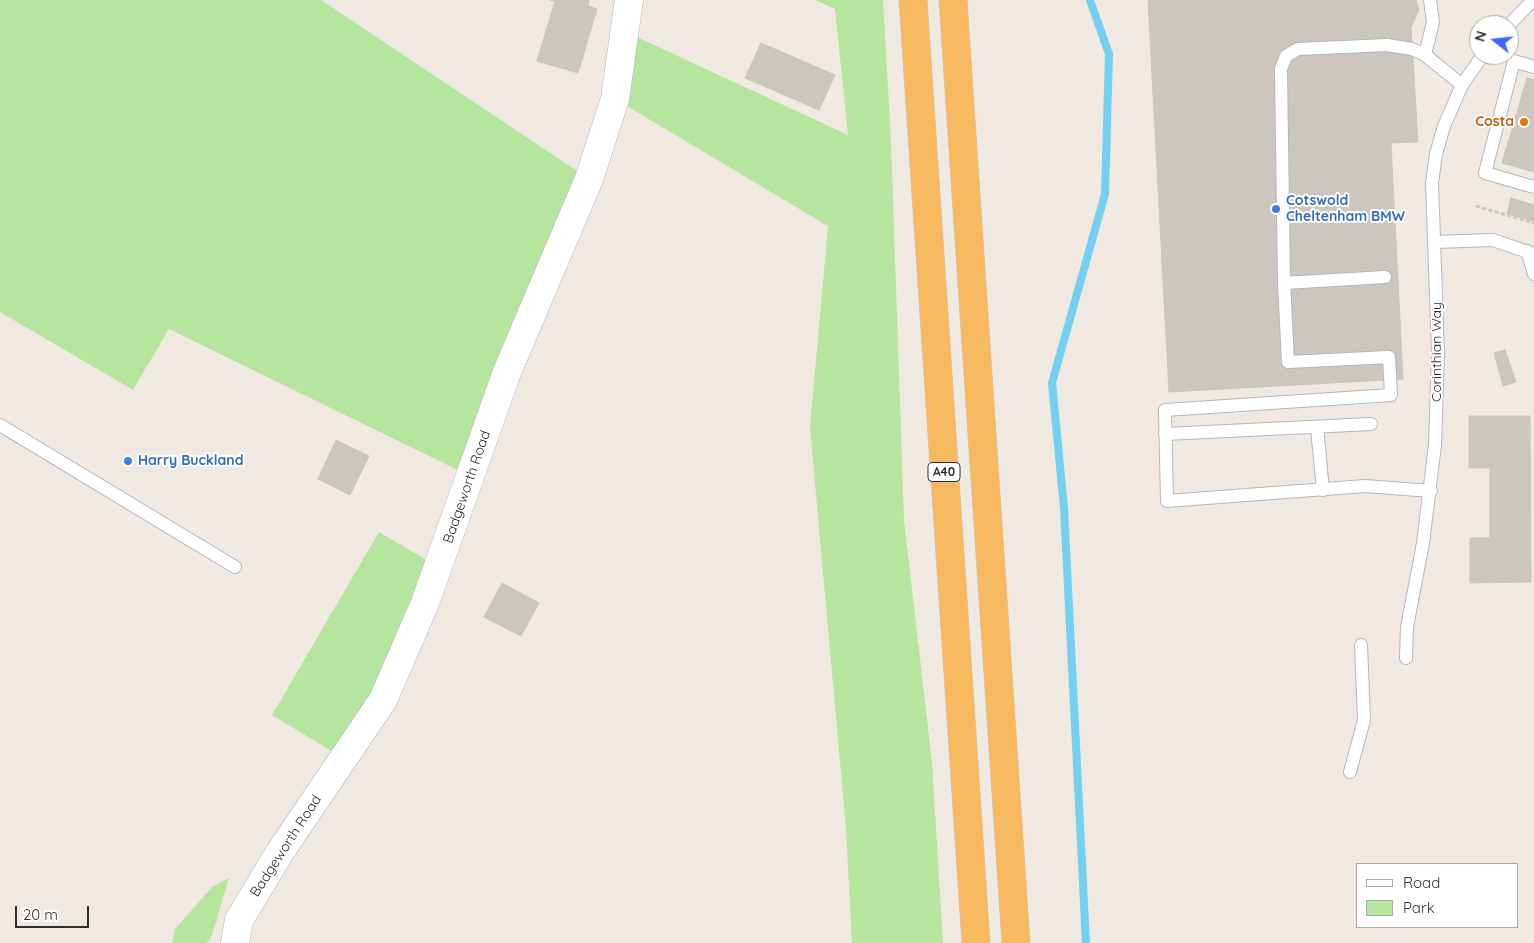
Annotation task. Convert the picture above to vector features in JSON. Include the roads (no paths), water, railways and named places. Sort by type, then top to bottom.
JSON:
[{"type":"highway","name":"A40","points":[[913,0],[976,943]]},
{"type":"highway","points":[[953,0],[1016,943]]},
{"type":"street","name":"Badgeworth Road","points":[[235,943],[239,920],[280,852],[383,700],[425,603],[507,372],[589,179],[615,99],[629,0]]},
{"type":"lane","points":[[1425,55],[1433,22],[1430,0]]},
{"type":"lane","points":[[1519,15],[1533,0]]},
{"type":"lane","points":[[1431,491],[1365,486],[1167,501],[1165,410],[1391,395],[1389,357],[1288,362],[1284,283],[1281,69],[1286,56],[1298,49],[1387,45],[1412,49],[1425,55],[1462,85]]},
{"type":"lane","points":[[1534,67],[1514,61],[1485,173],[1534,187]]},
{"type":"lane","name":"Corinthian Way","points":[[1406,658],[1407,627],[1431,491],[1438,399],[1432,183],[1436,154],[1444,126],[1462,85],[1476,65]]},
{"type":"lane","points":[[1435,242],[1493,240],[1530,253],[1534,274]]},
{"type":"lane","points":[[1284,283],[1386,277]]},
{"type":"lane","points":[[1165,434],[1371,424]]},
{"type":"lane","points":[[0,425],[235,567]]},
{"type":"lane","points":[[1317,428],[1323,490]]},
{"type":"lane","points":[[1350,772],[1364,720],[1361,645]]},
{"type":"waterway","points":[[1086,943],[1064,508],[1052,383],[1105,194],[1109,54],[1090,0]]},
{"type":"place","name":"Costa","points":[[1524,122]]},
{"type":"place","name":"Cotswold Cheltenham BMW","points":[[1276,209]]},
{"type":"place","name":"Harry Buckland","points":[[128,461]]}]
